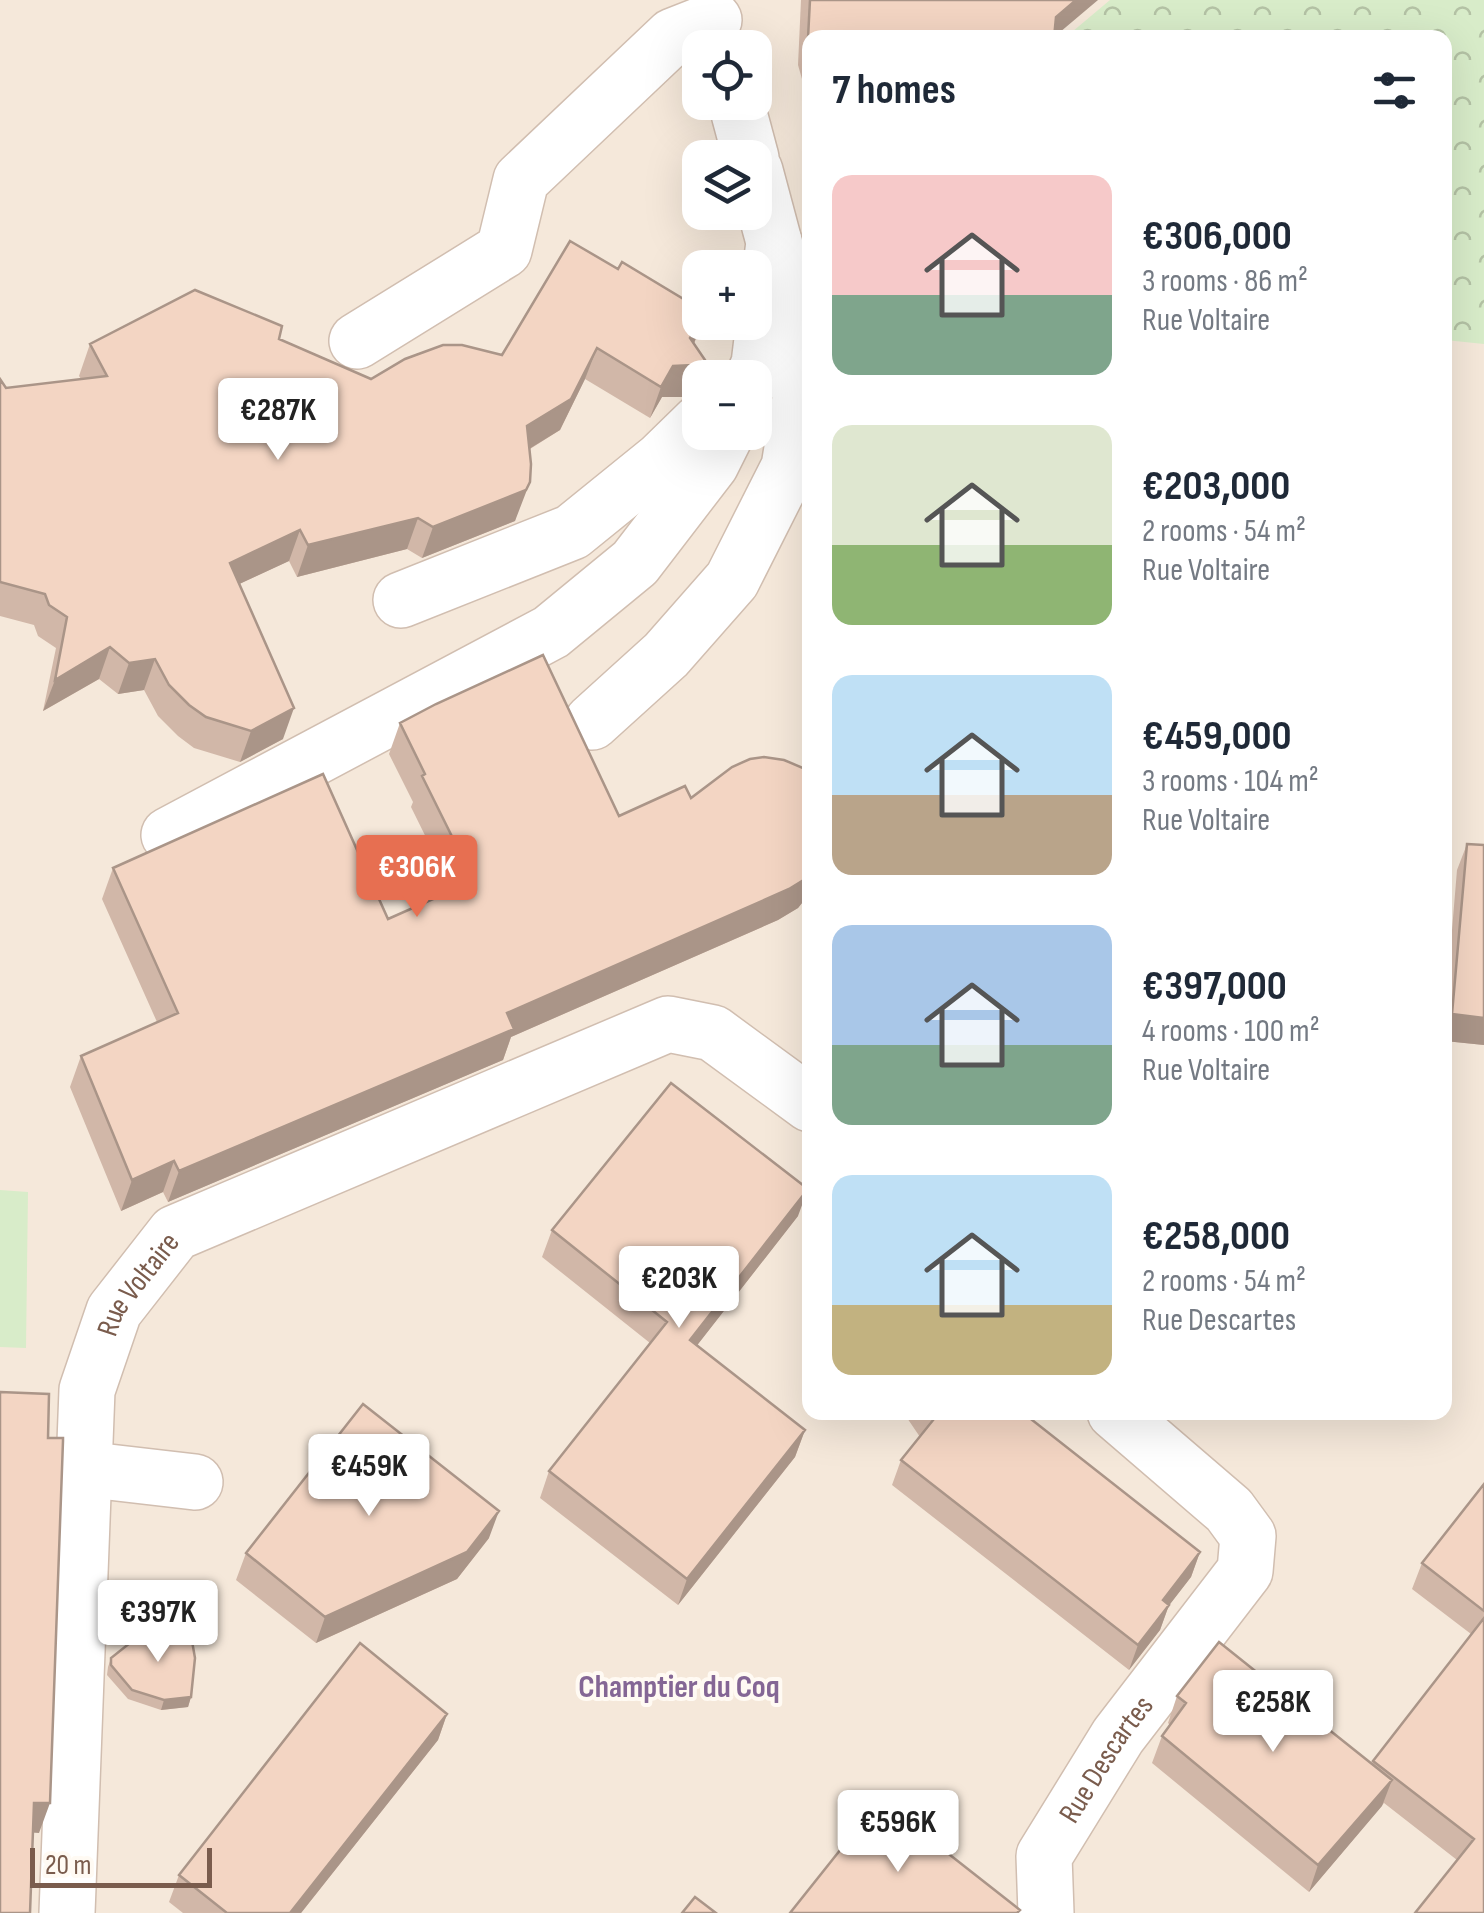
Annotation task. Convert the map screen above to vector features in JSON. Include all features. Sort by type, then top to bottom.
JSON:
[{"type":"street","points":[[357,341],[504,250],[521,180],[672,36],[715,23]]},
{"type":"street","points":[[771,230],[802,345]]},
{"type":"street","points":[[755,360],[774,242]]},
{"type":"street","points":[[592,722],[666,656],[732,580],[788,468],[802,384]]},
{"type":"street","points":[[402,600],[572,532],[682,440]]},
{"type":"street","points":[[169,836],[551,632],[635,563],[712,464],[718,450]]},
{"type":"street","name":"Rue Voltaire","points":[[68,1913],[86,1390],[114,1312],[174,1234],[668,1024],[713,1033],[802,1098]]},
{"type":"street","name":"Rue Descartes","points":[[1046,1913],[1044,1856],[1118,1736],[1246,1571],[1248,1536],[1229,1510],[1124,1420]]},
{"type":"street","points":[[84,1469],[195,1482]]},
{"type":"shaded area","points":[[0,0],[1484,0],[1484,1913],[0,1913]]},
{"type":"green space","points":[[1110,0],[1484,0],[1484,344],[1452,341],[1452,30],[1074,30]]},
{"type":"green space","points":[[0,1190],[28,1192],[26,1348],[0,1347]]},
{"type":"building","points":[[810,0],[1076,0],[1056,17],[1055,30],[808,30]]},
{"type":"building","points":[[570,241],[618,269],[622,262],[682,298],[682,340],[691,340],[705,360],[682,360],[682,366],[673,366],[661,387],[597,348],[571,399],[527,426],[531,464],[526,490],[433,527],[418,518],[308,545],[300,530],[230,563],[294,708],[251,731],[206,717],[189,705],[169,685],[155,659],[129,663],[110,647],[55,680],[67,617],[49,605],[45,594],[0,582],[0,379],[6,388],[107,376],[90,344],[195,290],[282,326],[279,339],[371,379],[405,359],[443,345],[462,345],[502,355]]},
{"type":"building","points":[[543,655],[619,816],[685,786],[691,798],[732,767],[750,759],[784,760],[802,768],[802,881],[507,1013],[514,1029],[179,1171],[174,1161],[132,1180],[81,1056],[178,1013],[113,868],[323,774],[388,919],[474,881],[400,723]]},
{"type":"building","points":[[1467,844],[1484,845],[1484,1018],[1452,1014]]},
{"type":"building","points":[[671,1083],[802,1184],[802,1197],[690,1340],[805,1430],[687,1579],[549,1471],[667,1322],[552,1230]]},
{"type":"building","points":[[0,1392],[49,1394],[48,1438],[63,1438],[50,1803],[34,1803],[30,1913],[0,1913]]},
{"type":"building","points":[[363,1404],[499,1511],[467,1552],[325,1617],[246,1553]]},
{"type":"building","points":[[933,1420],[1032,1420],[1200,1552],[1163,1600],[1169,1605],[1138,1645],[901,1460]]},
{"type":"building","points":[[1484,1484],[1484,1611],[1422,1563]]},
{"type":"building","points":[[1484,1618],[1484,1913],[1415,1913],[1474,1839],[1373,1761]]},
{"type":"building","points":[[160,1630],[192,1641],[195,1658],[191,1697],[164,1700],[132,1690],[111,1665],[111,1658],[145,1631]]},
{"type":"building","points":[[1219,1642],[1392,1780],[1318,1865],[1162,1736],[1186,1703],[1177,1696]]},
{"type":"building","points":[[360,1643],[447,1714],[290,1913],[227,1913],[179,1875]]},
{"type":"building","points":[[880,1800],[1020,1910],[790,1913]]},
{"type":"building","points":[[695,1897],[716,1913],[682,1913]]},
{"type":"district","name":"Champtier du Coq","points":[[679,1686]]}]
